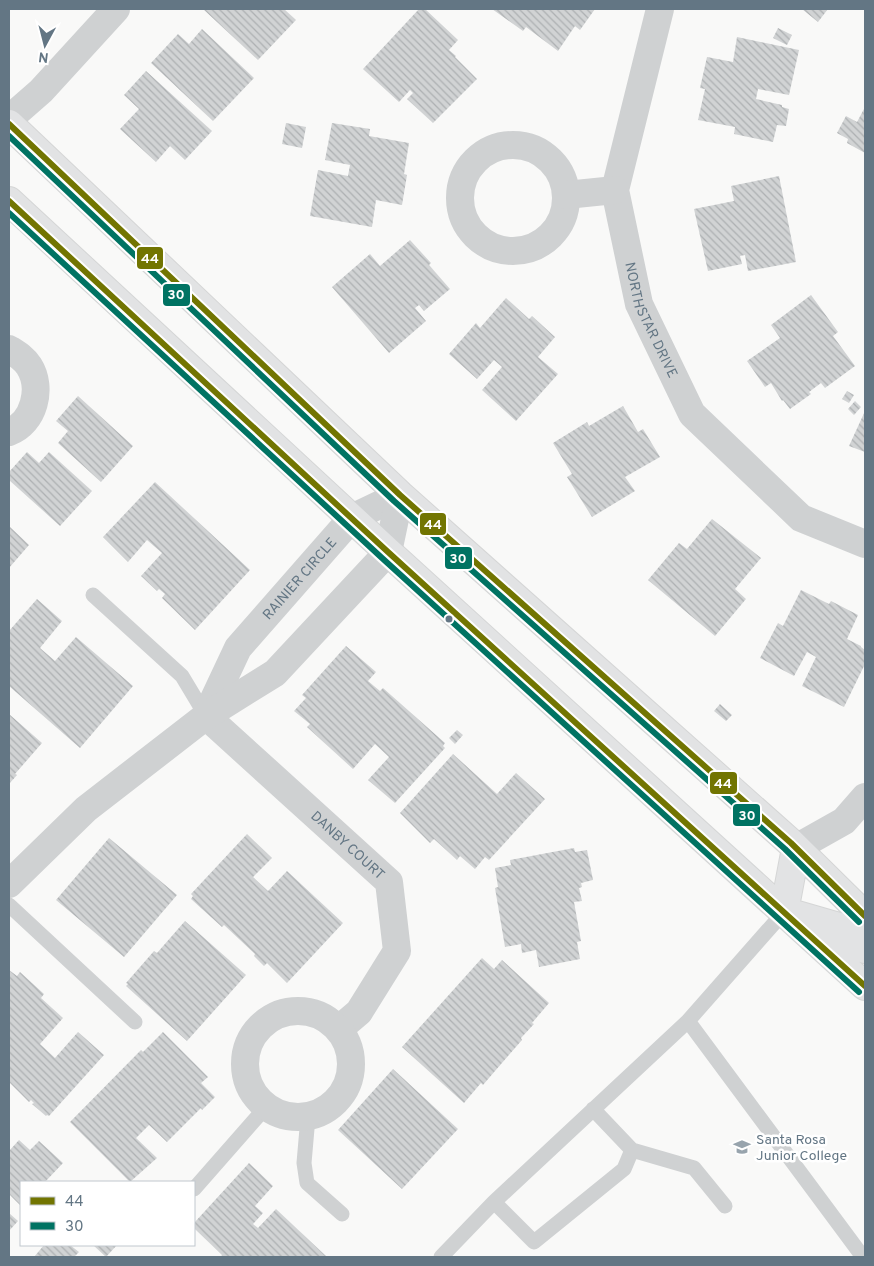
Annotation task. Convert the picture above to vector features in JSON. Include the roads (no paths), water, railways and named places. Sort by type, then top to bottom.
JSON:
[{"type":"main road","points":[[9,124],[400,495],[796,848],[865,916]]},
{"type":"main road","points":[[9,200],[388,552],[865,986]]},
{"type":"main road","points":[[784,912],[796,848]]},
{"type":"main road","points":[[784,912],[842,928],[865,949]]},
{"type":"street","points":[[9,119],[41,91],[116,9]]},
{"type":"street","name":"NORTHSTAR DRIVE","points":[[660,9],[615,190],[639,304],[692,414],[800,518],[865,544]]},
{"type":"street","points":[[566,195],[615,190]]},
{"type":"street","points":[[9,349],[20,356],[30,368],[35,381],[36,396],[32,409],[24,421],[9,432]]},
{"type":"street","points":[[388,552],[400,495]]},
{"type":"street","name":"RAINIER CIRCLE","points":[[206,716],[238,648],[352,518],[400,495]]},
{"type":"street","name":"RAINIER CIRCLE","points":[[9,884],[86,809],[206,716],[275,673],[388,552]]},
{"type":"street","name":"DANBY COURT","points":[[206,716],[390,882],[397,951],[359,1012],[339,1029]]},
{"type":"street","points":[[796,848],[844,821],[865,797]]},
{"type":"street","points":[[294,1010],[311,1012],[326,1019],[339,1029],[348,1046],[352,1064],[349,1082],[340,1098],[326,1111],[308,1117],[290,1118],[272,1112],[257,1100],[248,1084],[244,1068],[246,1051],[252,1036],[263,1023],[278,1015],[294,1010]]},
{"type":"lane","points":[[93,595],[182,676],[206,716]]},
{"type":"lane","points":[[9,904],[135,1022]]},
{"type":"lane","points":[[441,1257],[494,1202],[688,1021],[784,912]]},
{"type":"lane","points":[[688,1021],[863,1257]]},
{"type":"lane","points":[[195,1188],[266,1107]]},
{"type":"lane","points":[[593,1109],[632,1150],[694,1168],[725,1206]]},
{"type":"lane","points":[[308,1117],[304,1164],[307,1183],[342,1214]]},
{"type":"lane","points":[[494,1202],[534,1242],[624,1169],[632,1150]]},
{"type":"place","name":"Santa Rosa Junior College","points":[[742,1147]]}]
